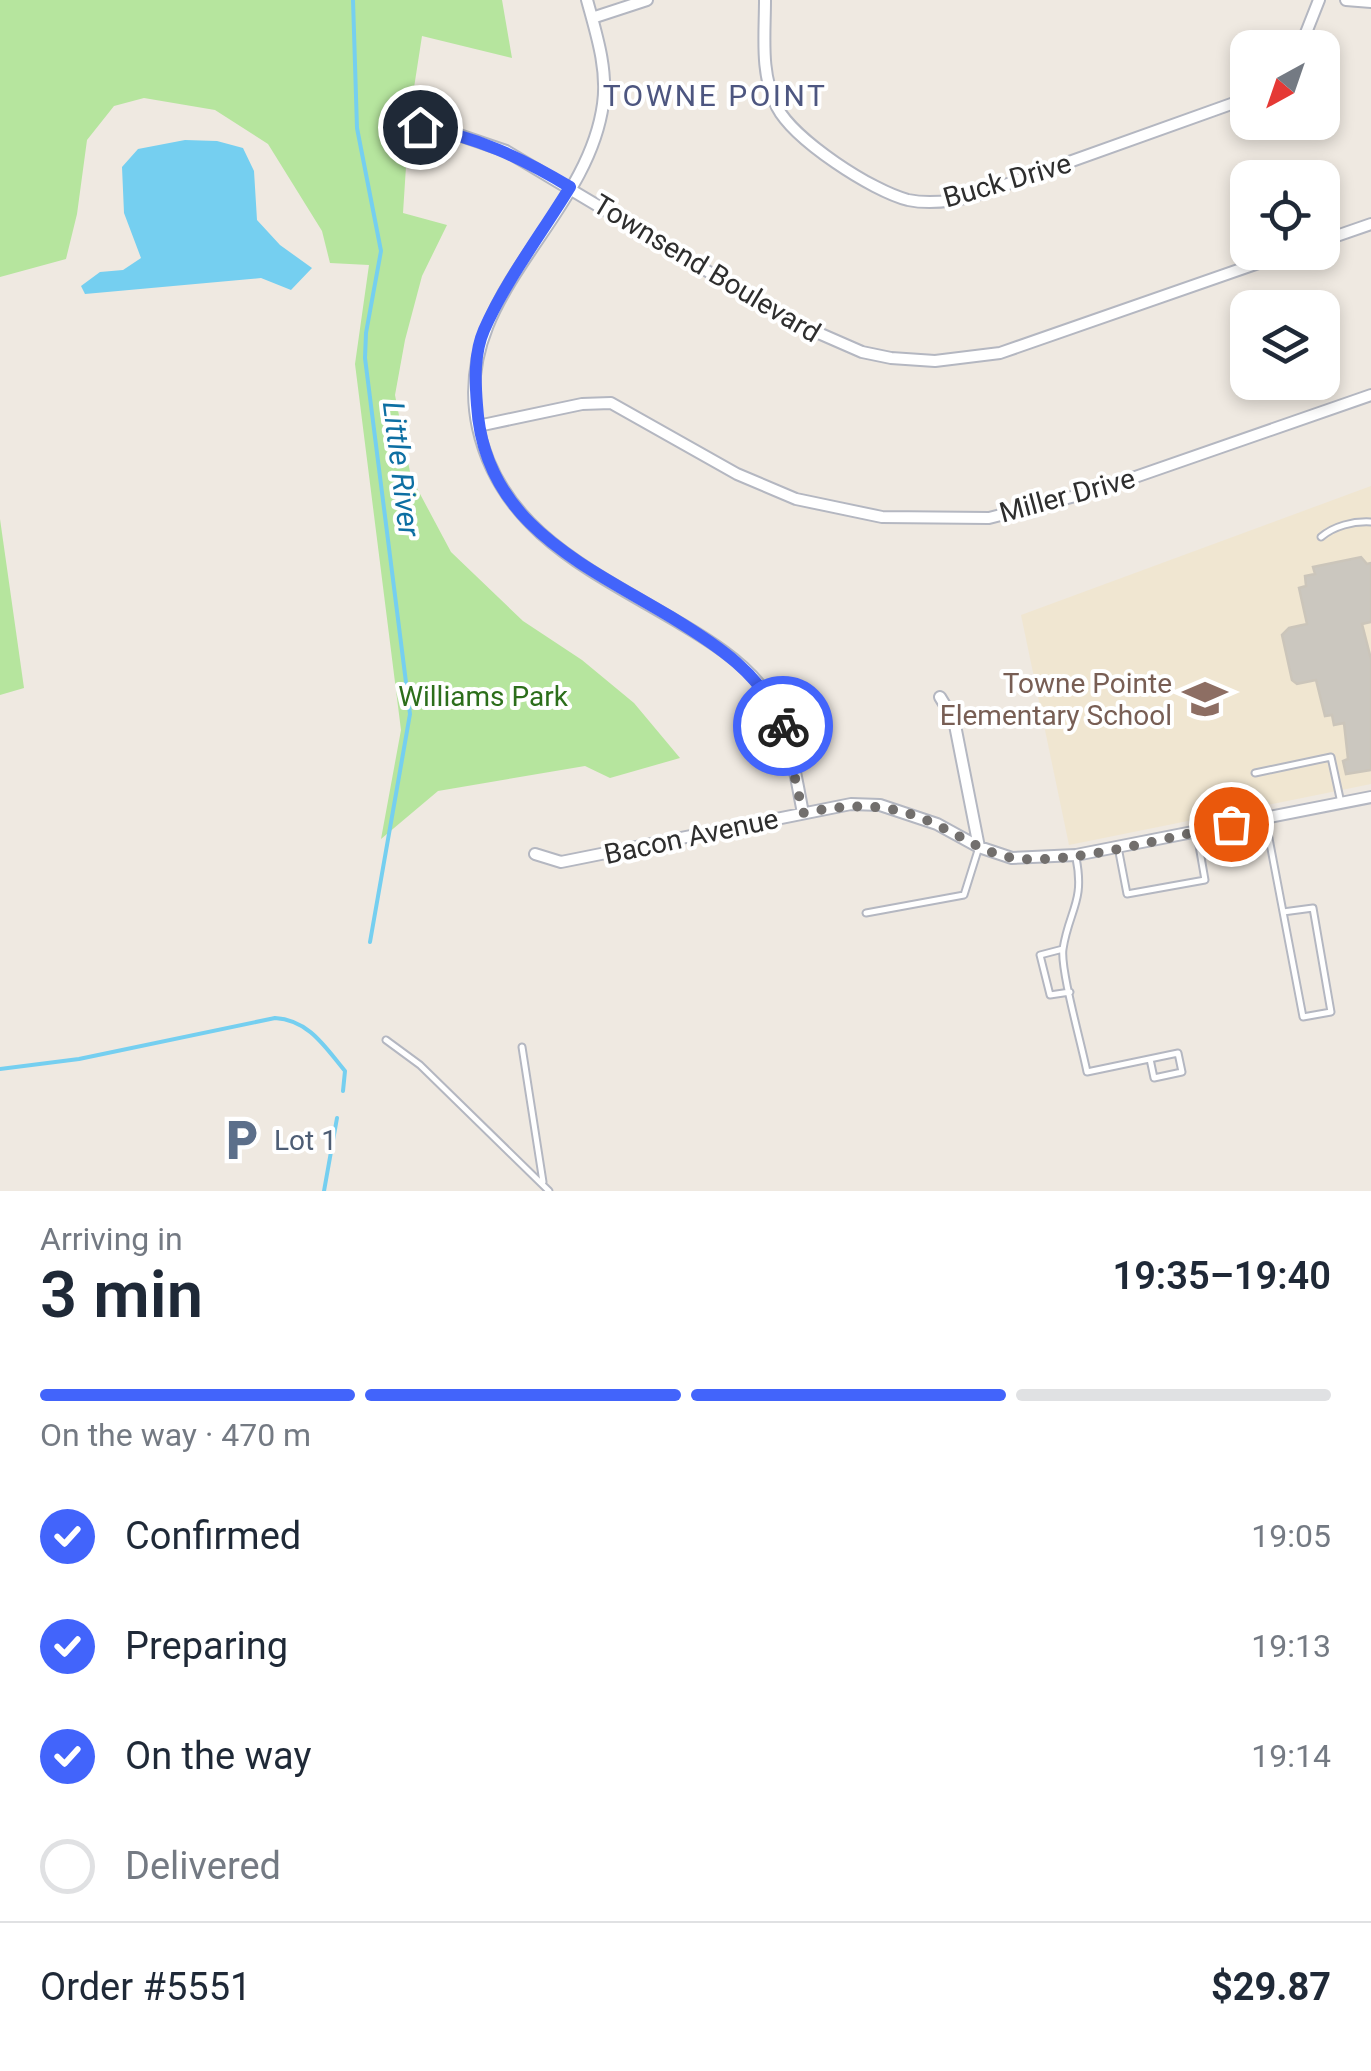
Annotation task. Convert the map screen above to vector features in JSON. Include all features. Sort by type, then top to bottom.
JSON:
[{"type":"street","points":[[587,0],[604,70],[604,101],[590,149],[483,332],[474,374],[478,426],[495,480],[512,506],[541,536],[718,646],[758,683],[777,712],[788,740],[803,813]]},
{"type":"street","points":[[592,18],[647,0]]},
{"type":"street","name":"Buck Drive","points":[[765,0],[768,82],[786,122],[814,148],[878,187],[908,200],[943,202],[978,195],[1230,104]]},
{"type":"street","points":[[1307,30],[1319,0]]},
{"type":"street","points":[[1346,0],[1371,2]]},
{"type":"street","name":"Townsend Boulevard","points":[[420,127],[506,151],[791,321],[862,352],[891,358],[936,361],[1000,353],[1238,270]]},
{"type":"street","points":[[1340,235],[1371,224]]},
{"type":"street","name":"Miller Drive","points":[[478,426],[582,404],[611,403],[737,474],[796,498],[882,518],[971,518],[1020,512],[1095,491],[1371,395]]},
{"type":"street","points":[[940,697],[954,720],[980,847]]},
{"type":"street","name":"Bacon Avenue","points":[[535,854],[562,862],[851,804],[880,806],[938,824],[980,847],[1012,858],[1076,855],[1371,797]]},
{"type":"lane","points":[[1321,537],[1330,529],[1371,522]]},
{"type":"lane","points":[[1255,773],[1331,757],[1341,803]]},
{"type":"lane","points":[[1266,818],[1283,912],[1303,1016],[1330,1012],[1313,908],[1283,912]]},
{"type":"lane","points":[[1118,847],[1127,894],[1205,880],[1197,831]]},
{"type":"lane","points":[[866,913],[964,895],[980,847]]},
{"type":"lane","points":[[1076,855],[1080,899],[1063,950],[1087,1072],[1178,1053],[1182,1072],[1154,1078],[1150,1059]]},
{"type":"lane","points":[[1063,950],[1040,955],[1050,995],[1070,992]]},
{"type":"lane","points":[[386,1040],[420,1065],[546,1188]]},
{"type":"lane","points":[[522,1047],[546,1188]]},
{"type":"shaded area","name":"Towne Pointe Elementary School","points":[[1371,486],[1371,784],[1069,845],[1021,615]]},
{"type":"green space","name":"Williams Park","points":[[0,0],[502,0],[512,58],[422,36],[409,120],[403,213],[447,225],[422,276],[395,395],[411,477],[451,552],[523,621],[582,660],[634,703],[680,758],[610,778],[585,766],[438,791],[381,839],[401,730],[355,364],[369,265],[330,263],[322,231],[268,144],[215,110],[144,98],[114,106],[87,140],[77,214],[66,259],[0,277]]},
{"type":"green space","points":[[0,519],[24,688],[0,695]]},
{"type":"water","points":[[185,140],[217,141],[243,148],[254,171],[257,220],[280,245],[312,268],[291,290],[261,278],[85,294],[81,286],[100,272],[123,270],[141,258],[124,213],[122,167],[138,149]]},
{"type":"building","points":[[1361,557],[1371,563],[1371,622],[1362,624],[1371,659],[1371,770],[1346,774],[1344,723],[1334,725],[1332,715],[1325,716],[1316,680],[1297,684],[1292,680],[1282,635],[1289,628],[1307,624],[1299,588],[1306,586],[1305,576],[1315,574],[1313,567]]},
{"type":"waterway","name":"Little River","points":[[353,0],[357,128],[381,251],[365,358],[410,714],[370,942]]},
{"type":"waterway","points":[[0,1069],[79,1059],[275,1018],[307,1029],[323,1044],[345,1071],[343,1091]]},
{"type":"waterway","name":"Little River","points":[[324,1191],[337,1118]]},
{"type":"way so far","points":[[783,726],[803,813],[851,804],[880,806],[938,824],[995,854],[1033,859],[1076,855],[1231,824]]},
{"type":"place","name":"Towne Pointe Elementary School","points":[[1205,699]]},
{"type":"place","name":"Lot 1","points":[[241,1140]]},
{"type":"district","name":"TOWNE POINT","points":[[715,96]]},
{"type":"route","points":[[420,127],[506,151],[570,187],[483,332],[474,374],[478,426],[495,480],[512,506],[541,536],[718,646],[758,683],[783,726]]}]
